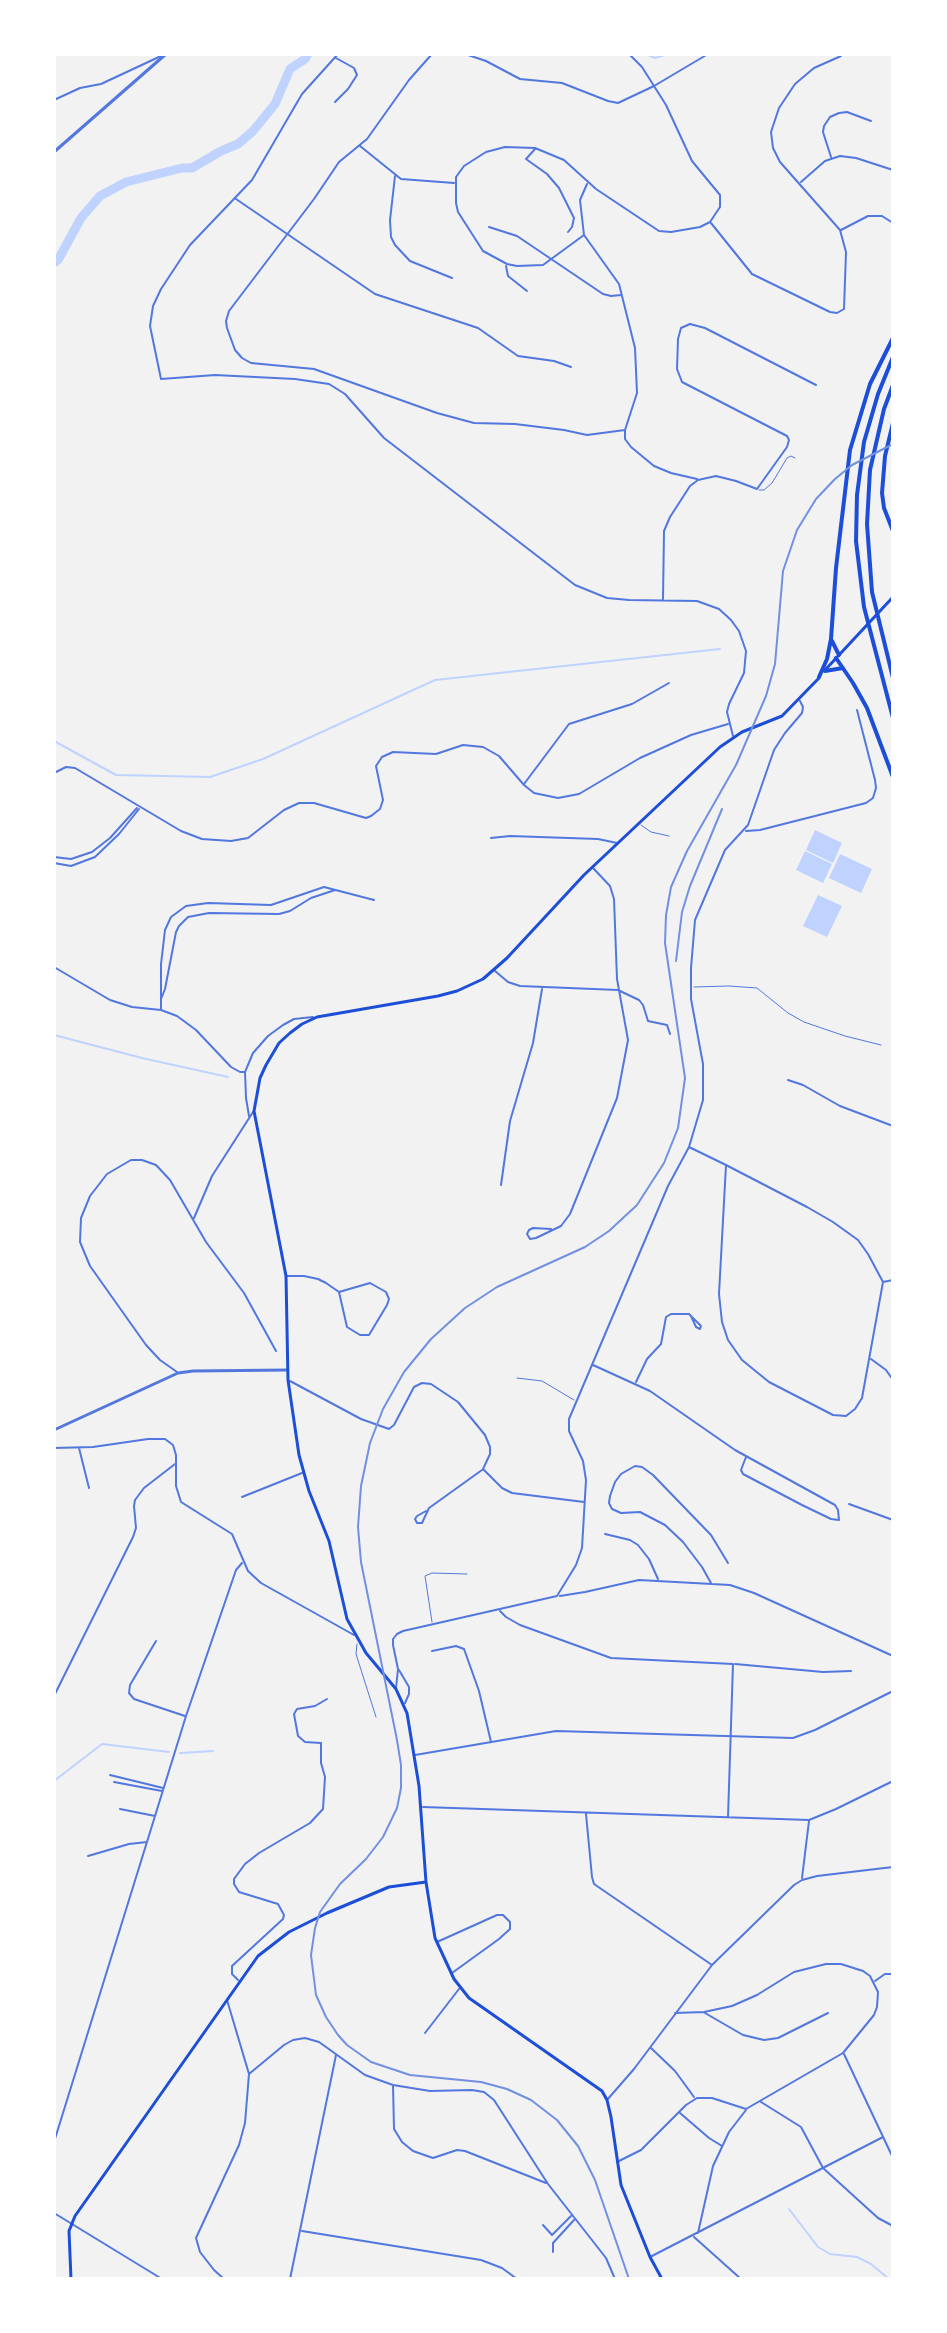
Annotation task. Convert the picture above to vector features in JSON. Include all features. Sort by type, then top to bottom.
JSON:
[{"type":"highway","points":[[819,677],[831,639],[850,450],[870,384],[893,338]]},
{"type":"highway","points":[[893,357],[864,442],[857,495],[856,541],[864,607],[893,718]]},
{"type":"highway","points":[[893,385],[884,409],[870,470],[867,524],[872,592],[893,678]]},
{"type":"highway","points":[[893,423],[885,456],[882,493],[893,531]]},
{"type":"highway","points":[[831,639],[872,720],[893,777]]},
{"type":"highway","points":[[825,671],[843,668]]},
{"type":"main road","points":[[662,2279],[621,2185],[607,2100],[602,2091],[474,2003],[451,1974],[436,1943],[430,1921],[421,1807],[404,1704],[358,1641],[347,1619],[329,1541],[303,1472],[287,1370],[286,1276],[254,1111],[260,1078],[272,1054],[302,1024],[317,1017],[457,991],[494,970],[592,867],[733,736],[777,719],[799,700],[893,597]]},
{"type":"main road","points":[[71,2279],[68,2239],[71,2224],[206,2022],[227,1999],[249,1966],[267,1947],[310,1921],[389,1887],[426,1882]]},
{"type":"street","points":[[54,100],[80,88],[101,84],[166,54]]},
{"type":"street","points":[[54,152],[166,54]]},
{"type":"street","points":[[432,54],[409,80],[370,136],[339,162],[227,316],[227,328],[235,350],[246,361],[314,369],[444,415],[481,424],[515,424],[587,435],[625,430]]},
{"type":"street","points":[[465,54],[520,79],[562,83],[613,103],[629,99],[708,54]]},
{"type":"street","points":[[584,235],[552,260],[537,266],[507,264],[479,246],[458,212],[455,183],[461,169],[486,152],[505,147],[535,148],[564,160],[588,183],[659,231],[700,227],[710,222],[720,207],[720,195],[692,161],[670,113],[642,67],[629,54]]},
{"type":"street","points":[[335,102],[357,75],[354,68],[336,56],[302,94],[257,172],[183,253],[153,306],[151,336],[161,379],[215,375],[329,384],[345,394],[384,438],[575,585],[607,598],[697,601],[713,605],[725,613],[744,641],[744,673],[727,712],[733,736]]},
{"type":"street","points":[[710,222],[752,274],[830,312],[840,313],[844,309],[846,252],[840,230],[776,155],[772,140],[779,108],[795,84],[814,68],[841,56]]},
{"type":"street","points":[[831,158],[823,132],[830,117],[847,112],[871,121]]},
{"type":"street","points":[[359,145],[395,176],[414,181],[455,183]]},
{"type":"street","points":[[535,148],[526,159],[547,174],[559,188],[574,218],[568,232]]},
{"type":"street","points":[[799,184],[820,165],[840,156],[893,170]]},
{"type":"street","points":[[395,176],[390,220],[395,245],[410,261],[452,278]]},
{"type":"street","points":[[588,183],[582,190],[580,200],[584,235],[616,279],[634,343],[636,399],[625,439],[654,466],[698,480]]},
{"type":"street","points":[[235,199],[380,296],[478,328],[518,356],[554,361],[571,367]]},
{"type":"street","points":[[840,230],[868,216],[882,216],[893,223]]},
{"type":"street","points":[[489,227],[517,236],[607,296],[622,294]]},
{"type":"street","points":[[507,264],[506,272],[513,283],[527,291]]},
{"type":"street","points":[[663,600],[664,531],[690,486],[698,480],[716,476],[757,489],[787,447],[789,438],[682,382],[677,369],[681,328],[690,324],[705,328],[816,385]]},
{"type":"street","points":[[524,785],[569,724],[632,704],[669,683]]},
{"type":"street","points":[[557,1596],[580,1556],[585,1503],[583,1461],[568,1426],[668,1186],[689,1147],[700,1112],[704,1089],[703,1064],[691,987],[697,913],[725,850],[745,830],[774,750],[802,713],[799,700]]},
{"type":"street","points":[[745,830],[760,830],[866,803],[873,798],[875,780],[857,710]]},
{"type":"street","points":[[54,773],[66,767],[75,768],[191,835],[217,841],[240,840],[248,838],[284,810],[299,803],[314,803],[366,818],[375,814],[382,806],[376,766],[382,757],[393,752],[436,754],[472,745],[492,751],[507,763],[524,785],[539,795],[558,798],[586,790],[640,758],[691,735],[729,724]]},
{"type":"street","points":[[54,857],[71,859],[92,852],[139,807]]},
{"type":"street","points":[[54,863],[71,866],[95,857],[113,841],[139,807]]},
{"type":"street","points":[[491,838],[598,839],[618,843]]},
{"type":"street","points":[[551,1229],[533,1228],[527,1234],[534,1239],[563,1225],[573,1209],[620,1088],[628,1040],[618,990],[614,899],[610,886],[592,867]]},
{"type":"street","points":[[161,1010],[165,930],[171,917],[179,910],[194,904],[271,905],[319,888],[374,900]]},
{"type":"street","points":[[160,1000],[176,932],[188,917],[209,913],[279,914],[335,890]]},
{"type":"street","points":[[54,967],[110,1000],[132,1007],[161,1010],[184,1020],[231,1067],[245,1072]]},
{"type":"street","points":[[494,970],[513,985],[618,990],[639,1000],[648,1021],[667,1025],[670,1034]]},
{"type":"street","points":[[501,1185],[510,1121],[533,1043],[542,988]]},
{"type":"street","points":[[249,1116],[245,1072],[253,1053],[268,1036],[294,1019],[317,1017]]},
{"type":"street","points":[[788,1080],[840,1106],[893,1126]]},
{"type":"street","points":[[194,1219],[212,1176],[254,1111]]},
{"type":"street","points":[[689,1147],[726,1165],[807,1207],[850,1234],[863,1246],[883,1282],[859,1405],[850,1413],[840,1417],[769,1382],[750,1368],[733,1349],[724,1332],[719,1294],[726,1165]]},
{"type":"street","points":[[178,1373],[150,1350],[102,1283],[84,1255],[80,1242],[79,1231],[86,1204],[97,1186],[114,1168],[131,1160],[150,1162],[163,1172],[206,1242],[244,1293],[276,1351]]},
{"type":"street","points":[[286,1276],[318,1279],[339,1292],[347,1327],[360,1335],[369,1335],[387,1305],[389,1299],[386,1292],[370,1283],[339,1292]]},
{"type":"street","points":[[883,1282],[893,1280]]},
{"type":"street","points":[[635,1383],[647,1359],[661,1344],[666,1317],[676,1313],[691,1316]]},
{"type":"street","points":[[870,1358],[893,1380]]},
{"type":"street","points":[[591,1365],[635,1383],[668,1402],[746,1457],[835,1505],[839,1520],[827,1517],[743,1474],[741,1470],[746,1457]]},
{"type":"street","points":[[54,1430],[178,1373],[287,1370]]},
{"type":"street","points":[[288,1380],[369,1423],[389,1429],[414,1387],[422,1383],[431,1384],[458,1402],[485,1435],[490,1454],[483,1469],[426,1511]]},
{"type":"street","points":[[54,1448],[161,1438],[173,1445],[176,1486],[181,1502],[232,1534],[242,1563],[261,1583],[354,1635]]},
{"type":"street","points":[[79,1448],[89,1488]]},
{"type":"street","points":[[54,1696],[133,1537],[136,1528],[135,1500],[144,1488],[176,1463]]},
{"type":"street","points":[[711,1584],[683,1542],[665,1525],[637,1511],[613,1511],[609,1503],[617,1478],[635,1466],[648,1470],[711,1535],[728,1563]]},
{"type":"street","points":[[483,1469],[495,1483],[512,1493],[585,1503]]},
{"type":"street","points":[[242,1497],[303,1472]]},
{"type":"street","points":[[849,1504],[893,1520]]},
{"type":"street","points":[[605,1534],[638,1545],[649,1559],[658,1580]]},
{"type":"street","points":[[54,2142],[186,1716],[236,1570],[242,1563]]},
{"type":"street","points":[[396,1689],[398,1669],[393,1639],[397,1634],[630,1580],[744,1588],[893,1656]]},
{"type":"street","points":[[499,1610],[510,1620],[611,1658],[823,1672],[851,1671]]},
{"type":"street","points":[[156,1641],[130,1685],[129,1693],[134,1699],[186,1716]]},
{"type":"street","points":[[432,1651],[456,1646],[464,1649],[479,1691],[491,1742]]},
{"type":"street","points":[[728,1818],[733,1664]]},
{"type":"street","points":[[398,1669],[409,1687],[409,1697],[404,1704]]},
{"type":"street","points":[[414,1755],[556,1731],[783,1739],[800,1736],[893,1691]]},
{"type":"street","points":[[239,1981],[232,1974],[232,1966],[284,1915],[278,1904],[239,1892],[234,1879],[252,1858],[310,1823],[323,1809],[325,1777],[321,1743],[305,1742],[299,1738],[294,1717],[295,1710],[327,1699]]},
{"type":"street","points":[[110,1775],[164,1790]]},
{"type":"street","points":[[421,1807],[809,1820],[893,1781]]},
{"type":"street","points":[[114,1782],[164,1790]]},
{"type":"street","points":[[120,1809],[156,1816]]},
{"type":"street","points":[[586,1813],[594,1884],[712,1965]]},
{"type":"street","points":[[802,1880],[809,1820]]},
{"type":"street","points":[[88,1856],[148,1841]]},
{"type":"street","points":[[607,2100],[712,1965],[783,1895],[802,1880],[893,1867]]},
{"type":"street","points":[[436,1943],[497,1915],[503,1915],[510,1922],[510,1929],[499,1939],[451,1974]]},
{"type":"street","points":[[675,2013],[704,2012],[744,2002],[794,1972],[814,1966],[841,1964],[855,1967],[870,1976],[878,1992],[874,2015],[843,2053],[746,2109],[729,2132],[708,2180],[698,2234]]},
{"type":"street","points":[[874,1982],[885,1974],[893,1974]]},
{"type":"street","points":[[425,2033],[460,1988]]},
{"type":"street","points":[[223,2279],[200,2252],[196,2238],[239,2145],[245,2123],[249,2074],[227,1999]]},
{"type":"street","points":[[704,2012],[743,2035],[764,2040],[778,2038],[828,2013]]},
{"type":"street","points":[[249,2074],[284,2045],[299,2038],[319,2042],[365,2075],[393,2085],[430,2091],[472,2090],[489,2095],[548,2184],[606,2258],[615,2279]]},
{"type":"street","points":[[650,2048],[675,2071],[695,2098]]},
{"type":"street","points":[[843,2053],[893,2158]]},
{"type":"street","points":[[290,2279],[336,2054]]},
{"type":"street","points":[[393,2085],[394,2129],[402,2142],[413,2151],[433,2158],[457,2150],[465,2151],[548,2184]]},
{"type":"street","points":[[617,2162],[641,2150],[695,2098],[712,2098],[746,2109]]},
{"type":"street","points":[[761,2102],[801,2127],[823,2168],[878,2218],[893,2226]]},
{"type":"street","points":[[679,2112],[722,2146]]},
{"type":"street","points":[[650,2257],[883,2137]]},
{"type":"street","points":[[886,2144],[892,2143]]},
{"type":"street","points":[[54,2213],[162,2279]]},
{"type":"street","points":[[543,2225],[552,2235],[573,2217]]},
{"type":"street","points":[[553,2252],[553,2243],[573,2217]]},
{"type":"street","points":[[301,2231],[481,2260],[502,2268],[515,2278]]},
{"type":"street","points":[[693,2236],[741,2279]]},
{"type":"lane","points":[[757,489],[769,487],[787,458],[795,458]]},
{"type":"lane","points":[[639,823],[651,832],[669,836]]},
{"type":"lane","points":[[691,987],[757,988],[804,1022],[881,1045]]},
{"type":"lane","points":[[517,1378],[542,1381],[576,1401]]},
{"type":"lane","points":[[433,1624],[425,1576],[432,1573],[467,1574]]},
{"type":"lane","points":[[358,1641],[356,1654],[376,1717]]},
{"type":"water","points":[[815,830],[842,843],[833,863],[806,850]]},
{"type":"water","points":[[805,851],[832,864],[823,883],[796,870]]},
{"type":"water","points":[[840,854],[872,869],[861,893],[829,878]]},
{"type":"water","points":[[818,895],[842,906],[827,937],[803,926]]},
{"type":"waterway","points":[[54,263],[81,218],[100,196],[126,182],[192,168],[238,144],[275,104],[290,69],[308,54]]},
{"type":"waterway","points":[[646,54],[655,58],[668,54]]},
{"type":"waterway","points":[[54,741],[116,775],[210,777],[263,759],[435,680],[720,649]]},
{"type":"waterway","points":[[54,1035],[228,1077]]},
{"type":"waterway","points":[[54,1781],[102,1744],[169,1752]]},
{"type":"waterway","points":[[180,1753],[213,1751]]},
{"type":"waterway","points":[[789,2209],[818,2247],[830,2254],[857,2257],[889,2279]]},
{"type":"railway","points":[[629,2279],[595,2180],[578,2146],[557,2120],[531,2100],[507,2089],[481,2082],[410,2075],[371,2062],[338,2035],[316,1995],[311,1955],[320,1912],[340,1884],[383,1837],[397,1808],[401,1788],[397,1740],[361,1562],[358,1527],[361,1486],[370,1443],[383,1409],[404,1372],[431,1339],[465,1308],[497,1287],[585,1247],[609,1231],[637,1205],[664,1163],[678,1128],[685,1078],[665,943],[671,887],[687,851],[736,765],[766,696],[775,664],[783,571],[797,530],[816,499],[835,479],[852,465],[893,444]]},
{"type":"railway","points":[[676,961],[682,912],[722,809]]}]
